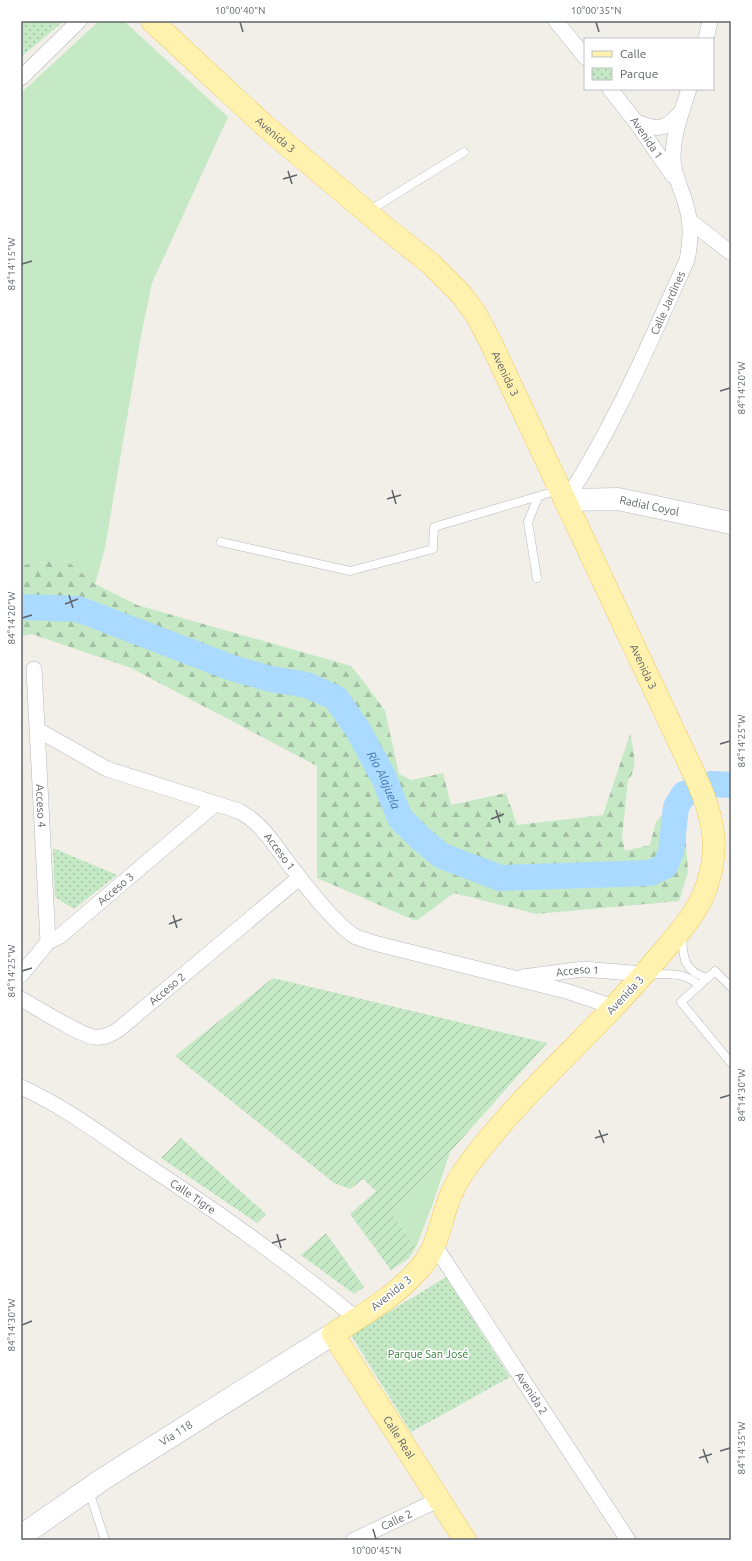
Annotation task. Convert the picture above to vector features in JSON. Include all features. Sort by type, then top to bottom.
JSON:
[{"type":"main road","name":"Avenida 3","points":[[153,21],[265,126],[430,264],[462,295],[477,316],[491,342],[564,495],[697,780],[706,800],[714,833],[712,863],[703,896],[682,928],[644,974],[614,1007],[494,1132],[468,1165],[454,1188],[435,1246],[421,1267],[407,1283],[357,1319],[333,1334]]},
{"type":"main road","name":"Radial Coyol","points":[[564,495],[618,499],[731,523]]},
{"type":"main road","name":"Vía 118","points":[[21,1536],[88,1490],[333,1334]]},
{"type":"main road","name":"Calle Real","points":[[333,1334],[465,1540]]},
{"type":"street","points":[[21,78],[79,21]]},
{"type":"street","points":[[556,21],[584,56]]},
{"type":"street","points":[[706,38],[710,21]]},
{"type":"street","name":"Avenida 1","points":[[611,90],[662,158],[680,188]]},
{"type":"street","name":"Calle Jardines","points":[[564,495],[592,460],[628,390],[687,260],[690,246],[690,221],[673,159],[674,142],[681,112],[689,90]]},
{"type":"street","points":[[636,122],[655,128],[660,128],[671,123],[681,112]]},
{"type":"street","points":[[690,221],[731,253]]},
{"type":"street","name":"Acceso 4","points":[[34,669],[48,942]]},
{"type":"street","name":"Acceso 1","points":[[38,730],[107,769],[214,805],[239,811],[253,819],[264,830],[299,878],[343,927],[356,936],[374,943],[566,991],[614,1007]]},
{"type":"street","name":"Acceso 3","points":[[21,975],[48,942],[60,936],[214,805]]},
{"type":"street","name":"Acceso 2","points":[[21,999],[83,1033],[94,1037],[106,1036],[118,1030],[299,878]]},
{"type":"street","name":"Acceso 1","points":[[512,978],[583,969],[644,974]]},
{"type":"street","name":"Calle Tigre","points":[[21,1087],[60,1107],[174,1183],[303,1274],[357,1319]]},
{"type":"street","name":"Avenida 2","points":[[435,1246],[628,1540]]},
{"type":"street","name":"Calle 2","points":[[354,1540],[438,1500]]},
{"type":"lane","points":[[367,212],[464,152]]},
{"type":"lane","points":[[221,542],[350,571],[433,549],[434,527],[538,497],[564,495]]},
{"type":"lane","points":[[537,578],[528,522],[538,497]]},
{"type":"lane","points":[[682,928],[683,956],[687,966],[698,976],[707,978]]},
{"type":"lane","points":[[731,986],[715,971],[681,1002],[731,1063]]},
{"type":"lane","points":[[644,974],[676,974],[686,976],[699,985]]},
{"type":"lane","points":[[88,1490],[105,1540]]},
{"type":"green space","points":[[21,21],[64,21],[21,57]]},
{"type":"green space","points":[[99,21],[124,21],[228,117],[152,283],[140,341],[105,548],[95,584],[66,560],[21,565],[21,93]]},
{"type":"green space","points":[[66,560],[95,584],[137,605],[351,666],[385,711],[399,774],[412,780],[443,773],[451,805],[506,793],[517,825],[603,815],[630,734],[634,752],[634,764],[628,780],[622,837],[625,851],[650,845],[656,822],[682,788],[688,872],[679,901],[536,914],[454,893],[416,921],[317,878],[317,766],[131,668],[32,634],[21,636],[21,565]]},
{"type":"green space","points":[[53,848],[117,875],[74,909],[55,897]]},
{"type":"green space","points":[[273,978],[547,1043],[450,1152],[392,1214],[416,1247],[409,1258],[391,1270],[350,1214],[376,1191],[363,1179],[350,1189],[334,1183],[175,1056]]},
{"type":"green space","points":[[181,1138],[266,1214],[257,1223],[161,1158]]},
{"type":"green space","points":[[450,1152],[433,1203],[416,1247],[392,1214]]},
{"type":"green space","points":[[326,1233],[364,1287],[354,1294],[301,1255]]},
{"type":"green space","name":"Parque San José","points":[[446,1277],[510,1377],[411,1432],[351,1335]]},
{"type":"waterway","name":"Río Alajuela","points":[[21,607],[78,609],[232,668],[271,679],[307,685],[336,698],[358,730],[384,778],[400,818],[420,838],[442,856],[500,878],[650,873],[665,866],[671,852],[676,807],[684,794],[712,784],[731,785]]}]
